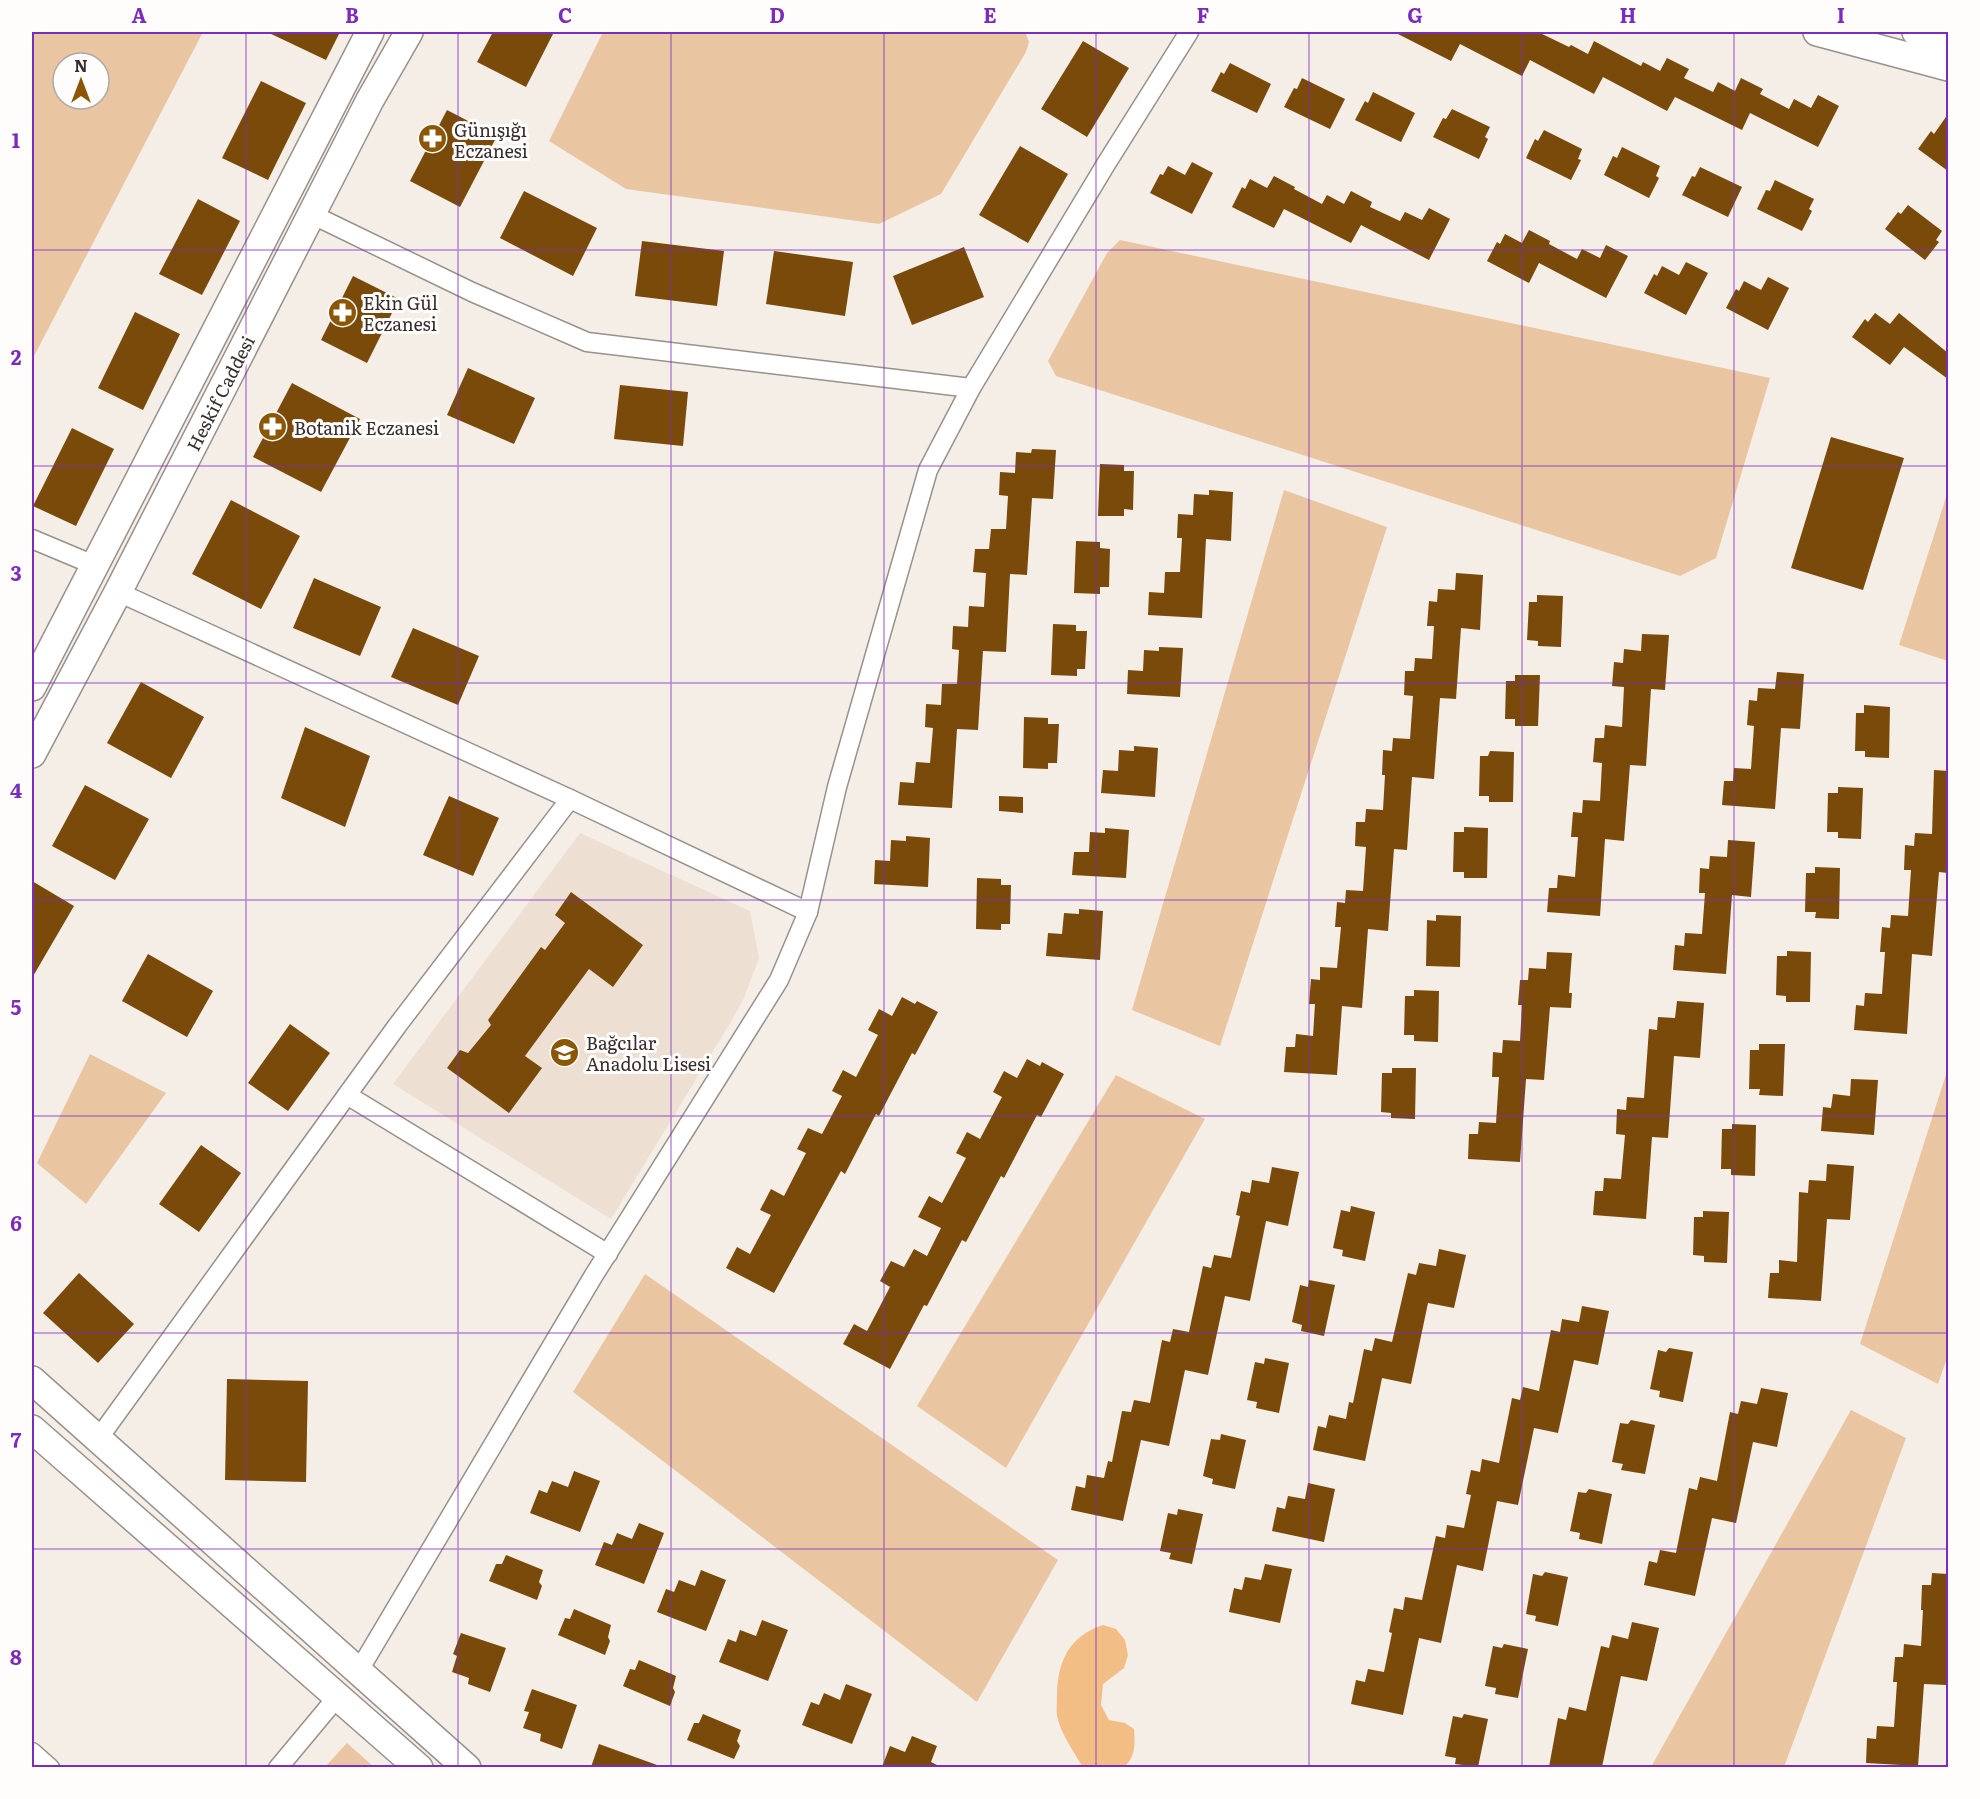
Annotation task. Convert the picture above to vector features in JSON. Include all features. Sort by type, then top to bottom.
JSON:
[{"type":"main road","points":[[32,687],[370,32]]},
{"type":"main road","name":"Heskif Caddesi","points":[[32,754],[118,592],[370,100],[408,32]]},
{"type":"main road","points":[[1817,32],[1948,67]]},
{"type":"main road","points":[[1916,32],[1948,40]]},
{"type":"main road","points":[[32,1380],[467,1767]]},
{"type":"main road","points":[[32,1429],[419,1767]]},
{"type":"street","points":[[358,1672],[608,1254],[779,980],[808,912],[837,787],[928,470],[971,388],[1106,164],[1189,32]]},
{"type":"street","points":[[311,214],[472,292],[587,342],[971,388]]},
{"type":"street","points":[[32,538],[94,565]]},
{"type":"street","points":[[118,592],[570,799],[808,912]]},
{"type":"street","points":[[98,1439],[397,1026],[570,799]]},
{"type":"street","points":[[347,1095],[608,1254]]},
{"type":"street","points":[[278,1767],[338,1696]]},
{"type":"street","points":[[32,1752],[50,1767]]},
{"type":"shaded area","points":[[32,32],[203,32],[32,360]]},
{"type":"shaded area","points":[[603,32],[1022,32],[1026,34],[1029,42],[1026,52],[941,194],[879,224],[626,189],[549,141]]},
{"type":"shaded area","points":[[1120,240],[1770,378],[1716,558],[1680,576],[1056,376],[1048,361],[1107,253]]},
{"type":"shaded area","points":[[1284,490],[1387,527],[1220,1046],[1132,1010]]},
{"type":"shaded area","points":[[1948,491],[1948,661],[1899,645]]},
{"type":"shaded area","name":"Bağcılar Anadolu Lisesi","points":[[580,833],[750,911],[759,958],[744,998],[732,1020],[611,1219],[393,1084]]},
{"type":"shaded area","points":[[90,1054],[166,1093],[86,1204],[37,1163]]},
{"type":"shaded area","points":[[1948,1068],[1948,1355],[1938,1384],[1860,1344]]},
{"type":"shaded area","points":[[1116,1075],[1205,1119],[1006,1468],[917,1406]]},
{"type":"shaded area","points":[[645,1274],[1058,1560],[977,1702],[573,1392]]},
{"type":"shaded area","points":[[1851,1410],[1906,1438],[1784,1767],[1651,1767]]},
{"type":"shaded area","points":[[1103,1625],[1116,1629],[1125,1640],[1128,1655],[1124,1668],[1103,1684],[1101,1705],[1109,1720],[1125,1723],[1134,1729],[1133,1754],[1124,1767],[1082,1766],[1064,1736],[1057,1716],[1059,1673],[1067,1652],[1081,1636]]},
{"type":"shaded area","points":[[347,1743],[374,1767],[325,1767]]},
{"type":"building","points":[[267,32],[340,32],[326,60]]},
{"type":"building","points":[[493,32],[554,32],[526,87],[477,62]]},
{"type":"building","points":[[1394,32],[1538,32],[1588,54],[1594,41],[1641,66],[1643,62],[1660,71],[1667,58],[1689,69],[1684,78],[1713,92],[1718,82],[1735,91],[1741,78],[1763,89],[1760,94],[1789,109],[1794,99],[1811,108],[1818,95],[1839,106],[1818,147],[1750,113],[1742,130],[1675,97],[1667,111],[1603,77],[1594,94],[1530,60],[1522,76],[1460,44],[1451,61]]},
{"type":"building","points":[[1083,41],[1129,68],[1087,137],[1041,109]]},
{"type":"building","points":[[1230,63],[1271,84],[1257,113],[1211,91],[1221,72],[1224,74]]},
{"type":"building","points":[[1302,78],[1345,99],[1330,129],[1284,107]]},
{"type":"building","points":[[261,81],[306,103],[268,180],[222,158]]},
{"type":"building","points":[[1373,92],[1415,113],[1401,142],[1355,120],[1365,101],[1368,103]]},
{"type":"building","points":[[1452,109],[1490,127],[1485,137],[1488,139],[1479,159],[1433,137],[1443,118],[1446,119]]},
{"type":"building","points":[[447,110],[497,136],[460,207],[410,181]]},
{"type":"building","points":[[1948,114],[1948,171],[1918,149],[1931,131],[1934,134]]},
{"type":"building","points":[[1544,130],[1582,149],[1578,159],[1581,160],[1571,180],[1526,158],[1535,139],[1538,141]]},
{"type":"building","points":[[1020,146],[1068,174],[1028,243],[979,215]]},
{"type":"building","points":[[1622,147],[1660,166],[1656,176],[1659,178],[1649,198],[1604,175],[1613,156],[1617,158]]},
{"type":"building","points":[[1192,162],[1213,173],[1192,214],[1150,193],[1160,174],[1163,175],[1168,166],[1185,175]]},
{"type":"building","points":[[1700,167],[1742,187],[1728,217],[1682,195],[1692,176],[1695,177]]},
{"type":"building","points":[[1274,176],[1322,204],[1327,195],[1344,204],[1351,191],[1372,202],[1370,207],[1400,221],[1405,212],[1422,220],[1429,208],[1450,219],[1429,260],[1361,225],[1351,243],[1284,209],[1274,228],[1232,207],[1242,187],[1245,189],[1250,179],[1267,188]]},
{"type":"building","points":[[1775,180],[1814,199],[1809,209],[1812,211],[1802,231],[1757,209],[1766,190],[1770,191]]},
{"type":"building","points":[[524,191],[597,228],[573,276],[500,238]]},
{"type":"building","points":[[198,199],[240,221],[202,295],[159,274]]},
{"type":"building","points":[[1908,205],[1942,231],[1936,240],[1939,242],[1925,260],[1885,229],[1898,212],[1901,214]]},
{"type":"building","points":[[1529,230],[1577,259],[1582,249],[1600,258],[1606,245],[1628,256],[1606,298],[1539,263],[1529,283],[1487,261],[1497,242],[1500,244],[1505,234],[1522,243]]},
{"type":"building","points":[[642,241],[724,251],[717,306],[635,296]]},
{"type":"building","points":[[964,247],[984,297],[912,325],[893,276]]},
{"type":"building","points":[[774,251],[853,262],[845,316],[766,304]]},
{"type":"building","points":[[1686,262],[1708,273],[1686,315],[1644,293],[1654,274],[1657,276],[1662,266],[1679,275]]},
{"type":"building","points":[[353,276],[399,299],[367,363],[321,340]]},
{"type":"building","points":[[1768,277],[1789,288],[1768,330],[1726,308],[1736,289],[1739,291],[1744,281],[1761,290]]},
{"type":"building","points":[[135,312],[180,334],[143,410],[98,388]]},
{"type":"building","points":[[1875,313],[1890,324],[1899,313],[1948,353],[1948,379],[1904,347],[1890,365],[1852,337],[1865,319],[1868,322]]},
{"type":"building","points":[[468,368],[535,398],[514,444],[447,415]]},
{"type":"building","points":[[292,383],[360,419],[321,492],[253,457]]},
{"type":"building","points":[[620,385],[688,392],[683,446],[614,439]]},
{"type":"building","points":[[72,428],[114,449],[76,526],[33,506]]},
{"type":"building","points":[[1831,437],[1904,458],[1863,590],[1791,568]]},
{"type":"building","points":[[1032,449],[1056,450],[1053,499],[1032,498],[1027,575],[1010,574],[1006,652],[983,651],[978,730],[957,729],[952,808],[898,805],[900,782],[914,783],[916,762],[930,763],[933,728],[925,727],[926,704],[941,705],[942,684],[957,684],[959,650],[952,649],[953,626],[968,627],[969,606],[984,607],[986,573],[973,572],[975,549],[989,549],[991,529],[1006,529],[1008,496],[999,495],[1000,472],[1015,473],[1016,452],[1031,453]]},
{"type":"building","points":[[1100,464],[1124,465],[1124,471],[1134,471],[1133,510],[1124,509],[1124,516],[1098,516]]},
{"type":"building","points":[[1209,490],[1233,492],[1231,541],[1206,539],[1202,618],[1148,615],[1149,592],[1164,593],[1165,572],[1180,572],[1182,538],[1177,538],[1178,514],[1193,515],[1194,494],[1209,495]]},
{"type":"building","points":[[231,500],[300,536],[261,609],[192,574]]},
{"type":"building","points":[[1076,541],[1100,542],[1100,548],[1110,549],[1109,587],[1100,587],[1100,594],[1074,593]]},
{"type":"building","points":[[1456,573],[1483,575],[1480,630],[1461,628],[1456,699],[1440,698],[1434,779],[1412,777],[1407,850],[1394,849],[1388,931],[1368,929],[1362,1008],[1342,1006],[1337,1075],[1284,1072],[1286,1047],[1295,1047],[1296,1034],[1313,1036],[1315,1004],[1309,1004],[1311,979],[1320,980],[1320,967],[1337,968],[1341,927],[1335,927],[1337,902],[1345,903],[1346,890],[1363,891],[1366,847],[1355,846],[1356,822],[1365,822],[1366,809],[1383,810],[1385,775],[1382,775],[1383,750],[1392,751],[1393,738],[1410,739],[1413,696],[1404,695],[1405,671],[1414,671],[1415,658],[1432,659],[1434,626],[1427,626],[1429,601],[1437,602],[1438,589],[1455,590]]},
{"type":"building","points":[[314,578],[381,607],[360,656],[293,628]]},
{"type":"building","points":[[1537,595],[1563,596],[1561,647],[1538,646],[1538,641],[1527,640],[1529,602],[1537,602]]},
{"type":"building","points":[[1053,624],[1076,625],[1076,631],[1087,631],[1085,669],[1077,669],[1077,676],[1051,675]]},
{"type":"building","points":[[413,628],[479,656],[458,705],[391,677]]},
{"type":"building","points":[[1642,634],[1669,635],[1665,690],[1651,689],[1646,766],[1630,765],[1624,841],[1605,839],[1600,916],[1547,912],[1549,888],[1557,888],[1558,875],[1575,877],[1578,837],[1571,837],[1573,812],[1582,813],[1583,800],[1600,801],[1602,763],[1593,762],[1595,738],[1604,738],[1605,725],[1622,727],[1624,687],[1612,686],[1614,662],[1623,663],[1624,649],[1641,651]]},
{"type":"building","points":[[1159,647],[1183,648],[1180,697],[1127,694],[1128,670],[1143,671],[1144,650],[1159,651]]},
{"type":"building","points":[[1777,672],[1804,674],[1800,729],[1781,728],[1775,809],[1722,805],[1724,781],[1733,781],[1734,768],[1751,769],[1754,726],[1747,725],[1749,700],[1757,701],[1758,688],[1775,689]]},
{"type":"building","points":[[1515,675],[1540,675],[1538,726],[1515,726],[1515,719],[1505,719],[1506,681],[1515,681]]},
{"type":"building","points":[[141,682],[204,717],[171,778],[107,743]]},
{"type":"building","points":[[1864,705],[1890,707],[1889,758],[1865,757],[1865,751],[1855,751],[1856,713],[1864,713]]},
{"type":"building","points":[[1024,717],[1048,718],[1048,724],[1059,724],[1057,763],[1048,763],[1048,769],[1023,768]]},
{"type":"building","points":[[305,727],[370,756],[345,827],[281,798]]},
{"type":"building","points":[[1134,746],[1158,748],[1155,797],[1101,793],[1103,770],[1118,771],[1119,750],[1134,751]]},
{"type":"building","points":[[1490,751],[1514,752],[1513,802],[1489,802],[1489,796],[1479,796],[1480,756],[1488,756]]},
{"type":"building","points":[[1934,770],[1948,771],[1948,873],[1939,872],[1932,956],[1912,954],[1907,1034],[1854,1030],[1856,1005],[1864,1006],[1865,993],[1882,994],[1885,952],[1880,952],[1882,927],[1890,928],[1891,915],[1908,916],[1911,870],[1904,870],[1905,845],[1914,846],[1915,833],[1932,834]]},
{"type":"building","points":[[85,785],[149,819],[115,880],[52,846]]},
{"type":"building","points":[[1838,787],[1863,788],[1861,839],[1838,838],[1838,832],[1827,832],[1828,793],[1838,793]]},
{"type":"building","points":[[449,796],[499,818],[473,876],[423,855]]},
{"type":"building","points":[[999,796],[1023,797],[1023,813],[999,811]]},
{"type":"building","points":[[1464,827],[1488,828],[1487,878],[1464,878],[1464,872],[1453,872],[1454,832],[1464,832]]},
{"type":"building","points":[[1105,828],[1129,830],[1126,878],[1072,875],[1074,852],[1089,852],[1090,832],[1105,833]]},
{"type":"building","points":[[906,836],[930,838],[928,887],[874,884],[875,860],[890,861],[891,840],[906,841]]},
{"type":"building","points":[[1728,840],[1755,842],[1751,897],[1732,895],[1726,974],[1673,970],[1675,945],[1684,946],[1685,933],[1702,934],[1705,893],[1699,893],[1700,868],[1709,869],[1710,856],[1727,857]]},
{"type":"building","points":[[1815,867],[1840,868],[1839,919],[1815,918],[1816,912],[1805,912],[1806,873],[1815,873]]},
{"type":"building","points":[[977,878],[1001,879],[1001,885],[1011,885],[1010,924],[1001,924],[1001,930],[976,929]]},
{"type":"building","points":[[32,881],[74,906],[32,978]]},
{"type":"building","points":[[571,892],[643,945],[613,987],[589,969],[525,1056],[542,1068],[509,1113],[447,1068],[460,1050],[468,1053],[491,1025],[488,1020],[541,947],[545,950],[565,923],[555,915]]},
{"type":"building","points":[[1079,909],[1103,911],[1100,960],[1046,956],[1048,933],[1062,934],[1064,913],[1079,914]]},
{"type":"building","points":[[1436,915],[1461,916],[1460,967],[1426,966],[1427,920],[1436,921]]},
{"type":"building","points":[[1787,951],[1811,952],[1810,1002],[1786,1002],[1786,996],[1776,995],[1777,956],[1787,956]]},
{"type":"building","points":[[1547,952],[1572,953],[1569,993],[1572,993],[1571,1008],[1550,1007],[1544,1080],[1526,1079],[1520,1162],[1468,1159],[1469,1134],[1478,1134],[1479,1122],[1496,1123],[1499,1077],[1492,1077],[1493,1052],[1502,1053],[1503,1040],[1520,1041],[1522,1005],[1518,1005],[1520,980],[1528,980],[1529,968],[1546,969]]},
{"type":"building","points":[[148,954],[213,991],[187,1037],[122,1001]]},
{"type":"building","points":[[1414,990],[1439,991],[1438,1042],[1414,1041],[1414,1035],[1404,1035],[1405,996],[1414,996]]},
{"type":"building","points":[[902,997],[915,1004],[917,1001],[938,1012],[915,1055],[912,1053],[879,1116],[876,1114],[845,1174],[841,1171],[774,1293],[726,1268],[737,1247],[750,1254],[771,1215],[760,1210],[771,1189],[784,1196],[806,1153],[797,1149],[808,1128],[822,1134],[842,1096],[832,1091],[843,1070],[856,1077],[878,1035],[868,1030],[879,1009],[892,1016]]},
{"type":"building","points":[[1677,1001],[1704,1003],[1700,1058],[1674,1056],[1668,1138],[1652,1137],[1646,1219],[1593,1215],[1595,1191],[1603,1191],[1604,1178],[1621,1179],[1625,1135],[1616,1134],[1617,1109],[1626,1110],[1627,1097],[1644,1098],[1649,1029],[1657,1030],[1658,1017],[1675,1018]]},
{"type":"building","points":[[290,1024],[330,1053],[288,1111],[248,1083]]},
{"type":"building","points":[[1759,1044],[1785,1044],[1783,1096],[1759,1095],[1760,1089],[1749,1089],[1750,1050],[1759,1050]]},
{"type":"building","points":[[1027,1059],[1040,1066],[1042,1062],[1064,1074],[1041,1117],[1037,1115],[1004,1178],[1001,1176],[966,1242],[962,1240],[890,1369],[843,1344],[854,1324],[867,1331],[890,1287],[880,1281],[891,1261],[904,1267],[914,1249],[927,1256],[941,1228],[918,1217],[929,1196],[942,1203],[966,1158],[956,1153],[967,1132],[980,1139],[1002,1097],[993,1092],[1004,1071],[1017,1078]]},
{"type":"building","points":[[1392,1068],[1416,1068],[1415,1119],[1391,1118],[1391,1113],[1381,1112],[1382,1073],[1392,1073]]},
{"type":"building","points":[[1851,1079],[1878,1080],[1874,1135],[1821,1131],[1823,1107],[1831,1108],[1833,1094],[1850,1096]]},
{"type":"building","points":[[1732,1124],[1756,1125],[1755,1176],[1731,1175],[1731,1169],[1721,1169],[1722,1129],[1732,1129]]},
{"type":"building","points":[[201,1145],[241,1173],[199,1232],[159,1204]]},
{"type":"building","points":[[1827,1164],[1854,1166],[1850,1220],[1827,1219],[1821,1301],[1768,1298],[1770,1273],[1779,1273],[1779,1260],[1797,1262],[1799,1192],[1808,1193],[1809,1180],[1826,1181]]},
{"type":"building","points":[[1272,1167],[1299,1172],[1288,1226],[1266,1221],[1250,1301],[1225,1296],[1208,1375],[1185,1370],[1169,1446],[1141,1440],[1123,1521],[1071,1510],[1076,1486],[1085,1488],[1087,1475],[1104,1478],[1108,1461],[1112,1462],[1122,1411],[1131,1412],[1134,1400],[1150,1403],[1162,1340],[1170,1342],[1173,1329],[1189,1332],[1203,1266],[1211,1268],[1214,1255],[1231,1258],[1240,1216],[1236,1215],[1241,1191],[1250,1193],[1252,1180],[1269,1183]]},
{"type":"building","points":[[1351,1206],[1375,1212],[1365,1261],[1342,1256],[1343,1250],[1333,1248],[1341,1210],[1350,1212]]},
{"type":"building","points":[[1703,1211],[1729,1212],[1727,1263],[1704,1262],[1704,1256],[1693,1255],[1694,1217],[1703,1217]]},
{"type":"building","points":[[1439,1249],[1466,1255],[1454,1308],[1428,1303],[1411,1384],[1382,1378],[1365,1461],[1313,1450],[1318,1426],[1326,1428],[1329,1415],[1346,1419],[1349,1402],[1353,1403],[1364,1349],[1372,1351],[1375,1338],[1392,1342],[1408,1273],[1416,1275],[1419,1263],[1436,1266]]},
{"type":"building","points":[[79,1273],[134,1324],[98,1363],[43,1313]]},
{"type":"building","points":[[1309,1280],[1335,1285],[1324,1336],[1301,1331],[1302,1325],[1292,1322],[1300,1285],[1308,1287]]},
{"type":"building","points":[[1582,1306],[1609,1311],[1598,1365],[1574,1360],[1558,1433],[1534,1428],[1518,1505],[1497,1501],[1483,1571],[1457,1565],[1441,1643],[1419,1638],[1403,1715],[1351,1704],[1356,1680],[1365,1682],[1368,1669],[1384,1672],[1392,1633],[1389,1632],[1394,1608],[1403,1610],[1405,1597],[1422,1600],[1436,1536],[1445,1538],[1447,1525],[1464,1528],[1471,1495],[1466,1494],[1471,1470],[1480,1472],[1482,1459],[1499,1463],[1512,1398],[1520,1400],[1523,1387],[1539,1391],[1551,1330],[1560,1332],[1562,1319],[1579,1322]]},
{"type":"building","points":[[1669,1348],[1693,1352],[1683,1402],[1659,1397],[1660,1391],[1650,1389],[1658,1350],[1666,1352]]},
{"type":"building","points":[[1265,1358],[1289,1363],[1279,1413],[1256,1408],[1257,1402],[1247,1400],[1255,1362],[1264,1364]]},
{"type":"building","points":[[227,1379],[308,1381],[306,1482],[225,1480]]},
{"type":"building","points":[[1761,1388],[1788,1393],[1777,1447],[1753,1442],[1736,1523],[1712,1518],[1695,1596],[1644,1585],[1649,1561],[1657,1563],[1660,1550],[1676,1553],[1689,1488],[1697,1490],[1700,1477],[1717,1481],[1730,1412],[1738,1414],[1741,1401],[1757,1404]]},
{"type":"building","points":[[1631,1420],[1655,1425],[1645,1474],[1621,1470],[1623,1464],[1612,1462],[1620,1423],[1628,1424]]},
{"type":"building","points":[[1221,1434],[1246,1440],[1235,1489],[1212,1484],[1213,1479],[1203,1476],[1211,1439],[1220,1440]]},
{"type":"building","points":[[574,1471],[600,1481],[580,1532],[530,1513],[539,1490],[547,1493],[552,1481],[568,1487]]},
{"type":"building","points":[[1308,1483],[1335,1489],[1324,1542],[1272,1531],[1277,1507],[1285,1509],[1288,1496],[1305,1499]]},
{"type":"building","points":[[1589,1489],[1612,1494],[1602,1544],[1579,1539],[1580,1533],[1570,1531],[1578,1492],[1586,1493]]},
{"type":"building","points":[[1178,1509],[1203,1514],[1192,1564],[1169,1559],[1171,1553],[1160,1551],[1168,1513],[1177,1515]]},
{"type":"building","points":[[639,1523],[664,1533],[644,1584],[595,1565],[604,1542],[612,1545],[617,1533],[632,1539]]},
{"type":"building","points":[[506,1555],[543,1570],[539,1582],[542,1586],[537,1600],[489,1581],[496,1564],[502,1564]]},
{"type":"building","points":[[1265,1564],[1292,1569],[1280,1623],[1229,1612],[1234,1588],[1242,1590],[1245,1577],[1261,1580]]},
{"type":"building","points":[[701,1570],[726,1580],[706,1631],[657,1612],[666,1589],[674,1592],[679,1580],[695,1586]]},
{"type":"building","points":[[1545,1572],[1568,1577],[1558,1626],[1535,1621],[1536,1616],[1526,1614],[1533,1574],[1542,1576]]},
{"type":"building","points":[[1932,1573],[1948,1574],[1946,1685],[1924,1684],[1918,1766],[1866,1763],[1867,1738],[1876,1739],[1877,1726],[1894,1727],[1897,1682],[1893,1682],[1895,1657],[1903,1657],[1904,1644],[1921,1646],[1922,1585],[1931,1585]]},
{"type":"building","points":[[574,1609],[611,1625],[608,1637],[610,1641],[605,1655],[558,1635],[565,1618],[570,1619]]},
{"type":"building","points":[[762,1620],[788,1630],[768,1681],[719,1662],[728,1639],[736,1642],[740,1630],[756,1636]]},
{"type":"building","points":[[1632,1622],[1659,1628],[1647,1681],[1621,1676],[1602,1767],[1549,1767],[1558,1718],[1566,1720],[1569,1707],[1586,1711],[1601,1646],[1609,1648],[1612,1635],[1628,1639]]},
{"type":"building","points":[[461,1633],[506,1648],[490,1692],[468,1684],[469,1678],[452,1672],[457,1656],[453,1654]]},
{"type":"building","points":[[1504,1644],[1528,1649],[1518,1698],[1495,1694],[1496,1688],[1485,1686],[1493,1646],[1502,1648]]},
{"type":"building","points":[[639,1660],[676,1676],[673,1688],[675,1692],[670,1706],[623,1686],[630,1669],[635,1670]]},
{"type":"building","points":[[846,1684],[872,1694],[852,1744],[802,1725],[811,1702],[819,1705],[824,1693],[840,1700]]},
{"type":"building","points":[[532,1689],[577,1705],[562,1749],[540,1741],[541,1734],[523,1728],[529,1712],[524,1711]]},
{"type":"building","points":[[703,1714],[741,1730],[737,1741],[740,1746],[734,1759],[687,1740],[694,1723],[699,1723]]},
{"type":"building","points":[[1464,1714],[1488,1719],[1478,1767],[1455,1764],[1456,1758],[1445,1756],[1453,1716],[1462,1718]]},
{"type":"building","points":[[912,1736],[937,1746],[931,1762],[941,1767],[882,1767],[890,1746],[905,1752]]},
{"type":"building","points":[[599,1744],[657,1765],[657,1767],[591,1767]]},
{"type":"place","name":"Günışığı Eczanesi","points":[[433,139]]},
{"type":"place","name":"Ekin Gül Eczanesi","points":[[342,312]]},
{"type":"place","name":"Botanik Eczanesi","points":[[273,427]]},
{"type":"place","name":"Bağcılar Anadolu Lisesi","points":[[565,1052]]}]
